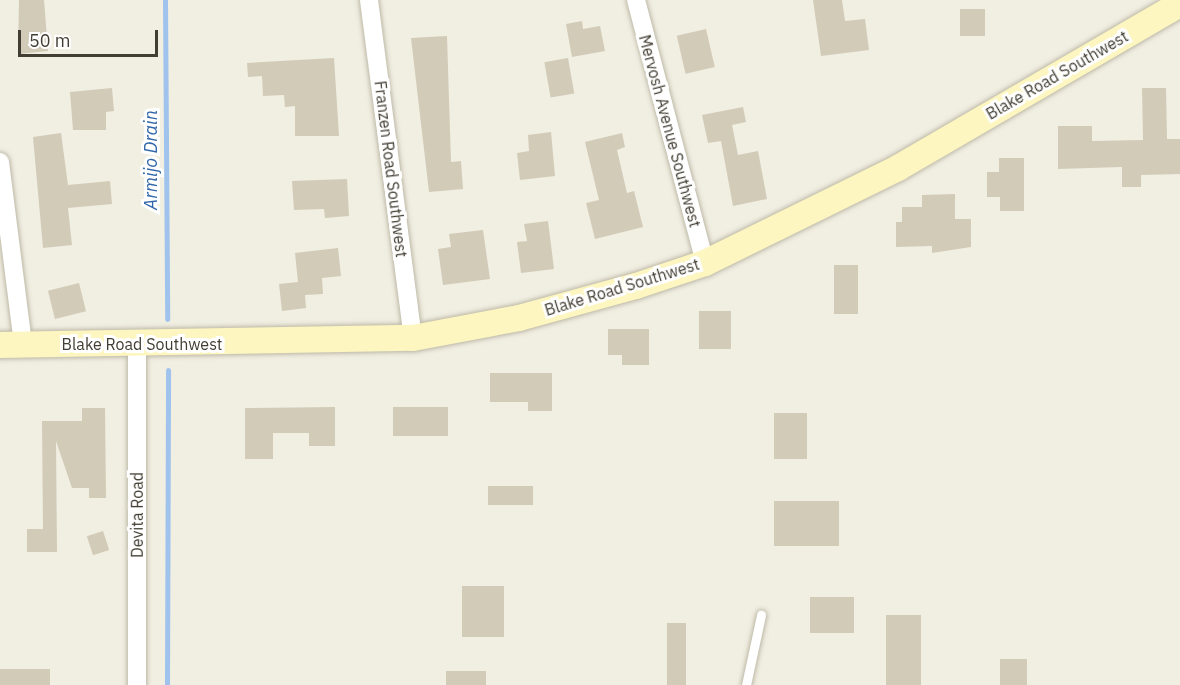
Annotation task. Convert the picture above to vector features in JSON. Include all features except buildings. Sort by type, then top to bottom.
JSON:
[{"type":"street","name":"Franzen Road Southwest","points":[[369,0],[413,338]]},
{"type":"street","name":"Mervosh Avenue Southwest","points":[[636,0],[705,263]]},
{"type":"street","name":"Blake Road Southwest","points":[[11,345],[413,338],[519,318],[705,263],[898,168],[1175,4]]},
{"type":"street","points":[[0,162],[11,345]]},
{"type":"street","name":"Devita Road","points":[[137,344],[137,685]]},
{"type":"lane","points":[[746,685],[761,615]]},
{"type":"waterway","name":"Armijo Drain","points":[[165,0],[167,319]]},
{"type":"waterway","name":"Armijo Drain","points":[[167,685],[168,370]]}]
